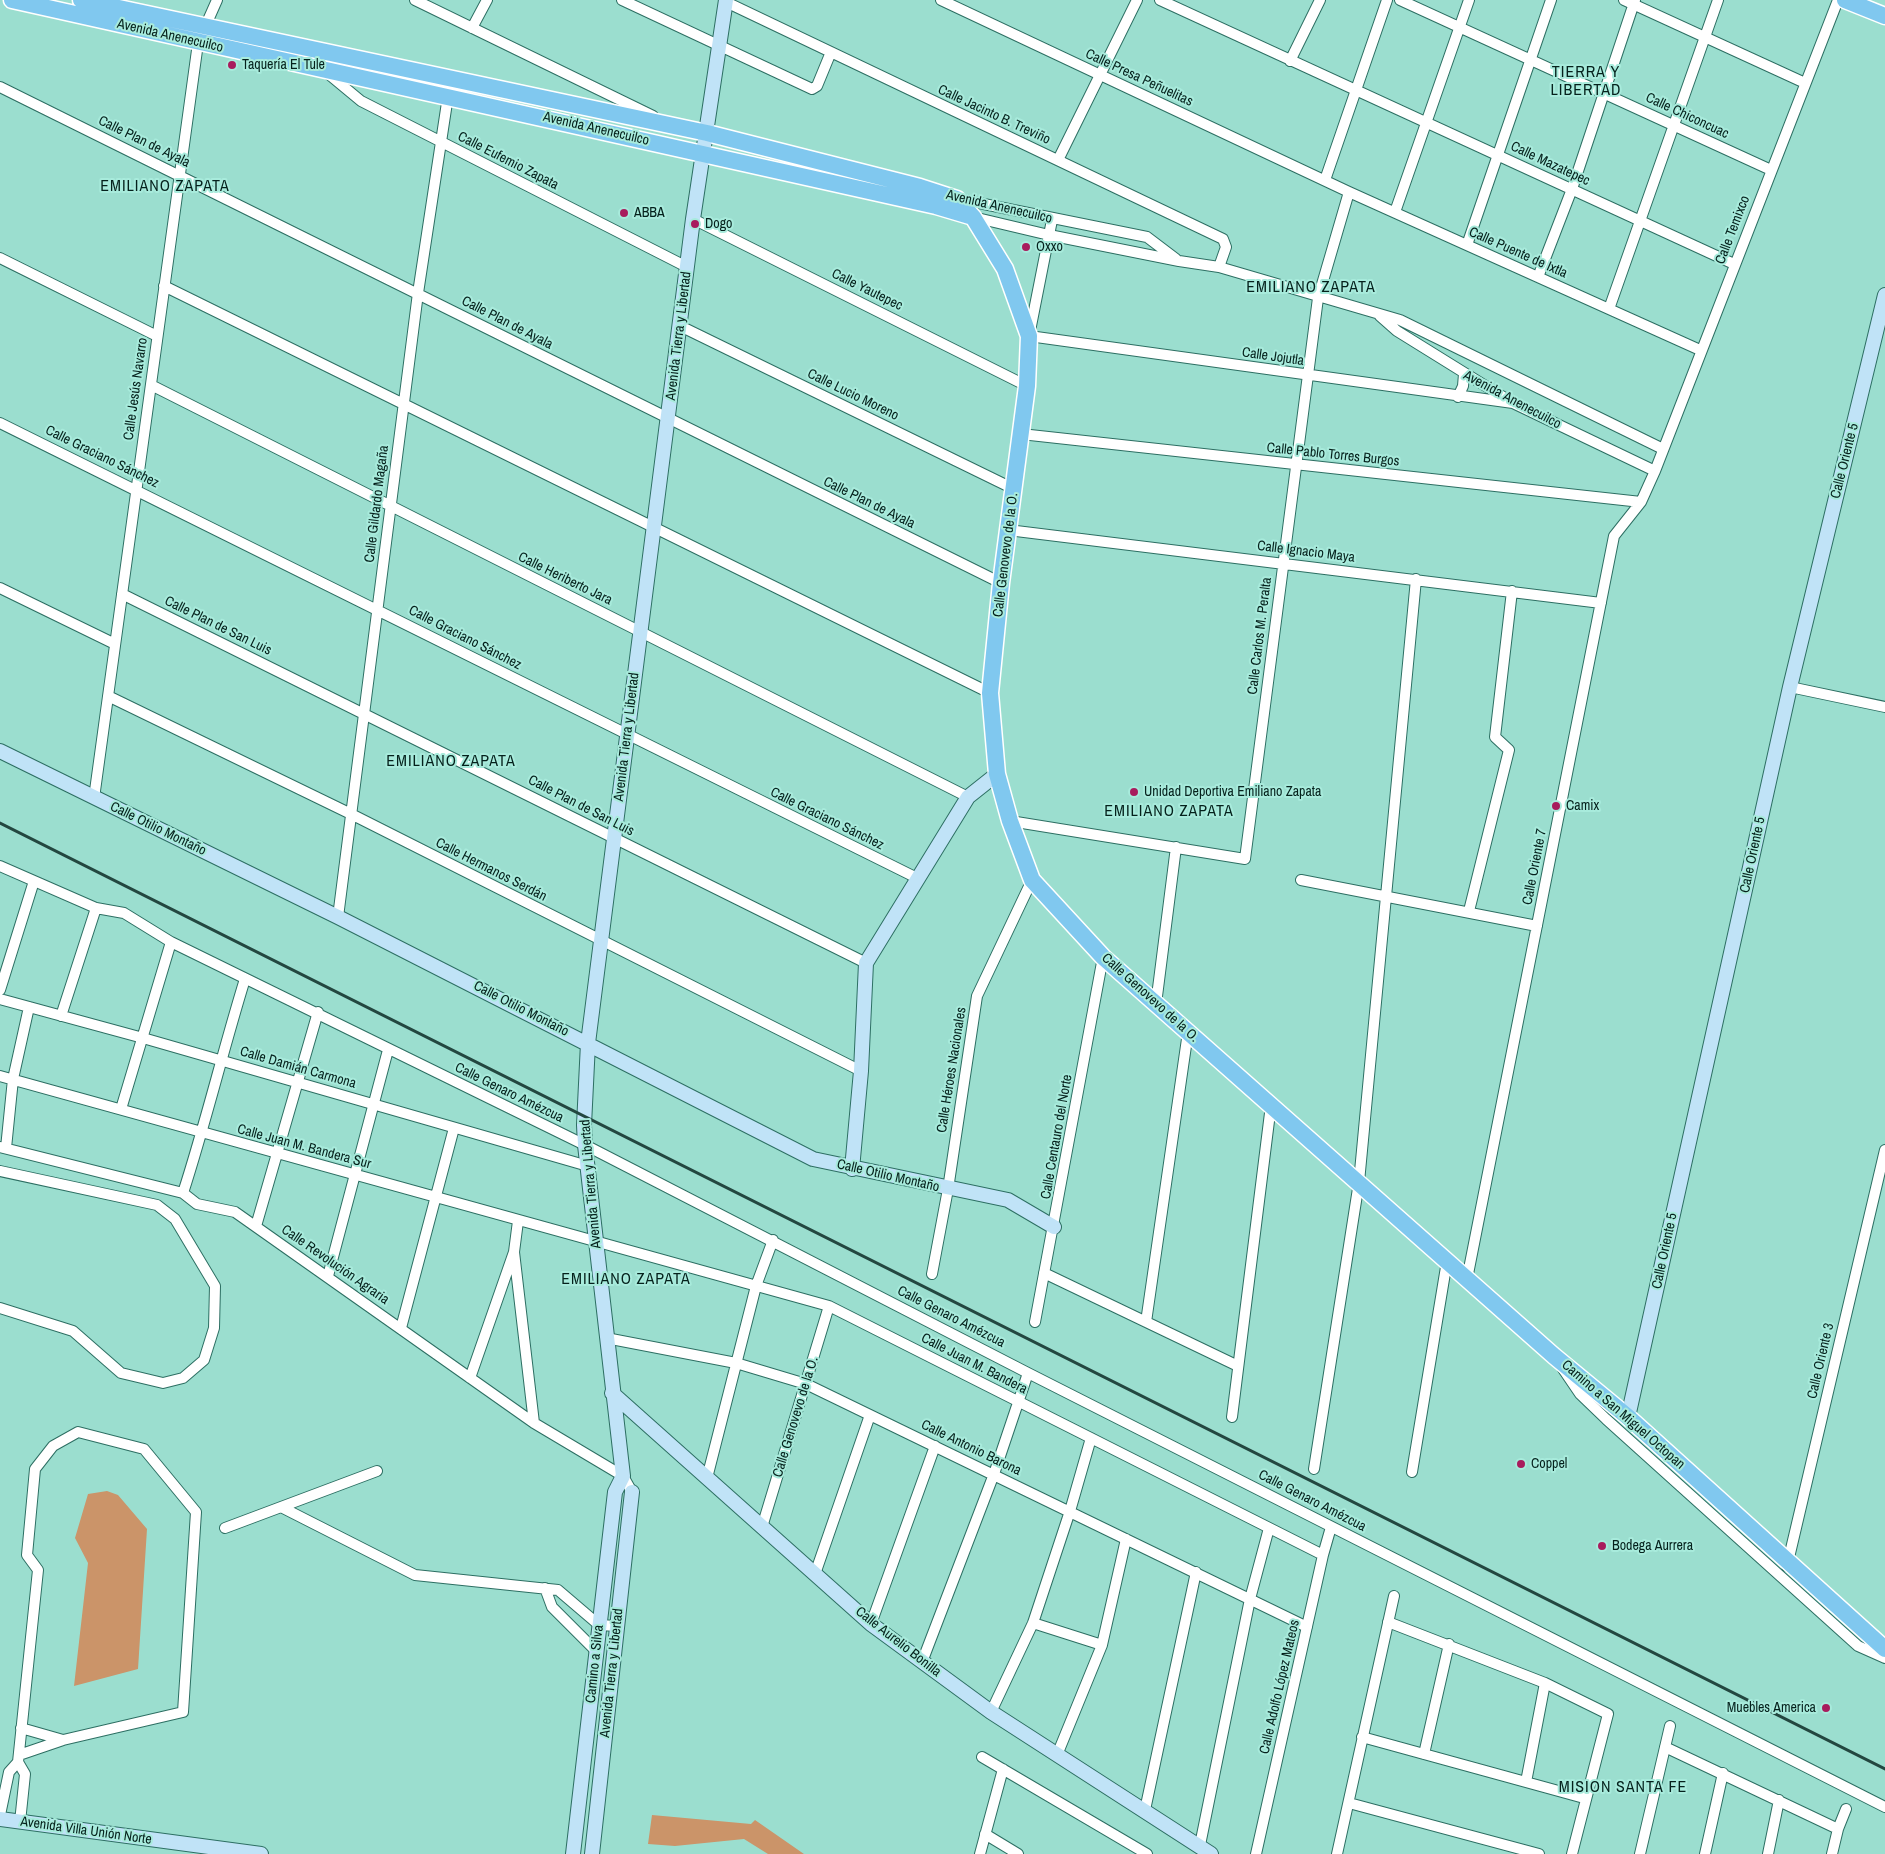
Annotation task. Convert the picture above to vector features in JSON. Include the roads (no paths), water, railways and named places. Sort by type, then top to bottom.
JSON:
[{"type":"main road","name":"Avenida Anenecuilco","points":[[12,0],[707,133],[920,187],[957,199]]},
{"type":"main road","name":"Avenida Anenecuilco","points":[[81,0],[103,2],[201,35],[322,69],[703,153],[973,216]]},
{"type":"main road","points":[[1845,0],[1885,16]]},
{"type":"main road","name":"Calle Genovevo de la O.","points":[[957,199],[973,216],[1005,269],[1029,336],[1027,386],[1001,583],[990,693],[997,774],[1010,821],[1032,880],[1103,957],[1359,1182]]},
{"type":"main road","name":"Camino a San Miguel Octopan","points":[[1359,1182],[1554,1356],[1628,1417],[1885,1649]]},
{"type":"street","name":"Calle Jesús Navarro","points":[[94,798],[164,286],[201,35],[217,0]]},
{"type":"street","points":[[415,0],[674,127]]},
{"type":"street","points":[[472,28],[486,0]]},
{"type":"street","points":[[622,0],[720,48],[812,89],[817,86],[831,52]]},
{"type":"street","name":"Calle Presa Peñuelitas","points":[[941,0],[1325,180]]},
{"type":"street","points":[[1058,160],[1137,0]]},
{"type":"street","name":"Calle Mazatepec","points":[[1160,0],[1290,62],[1426,122],[1734,264]]},
{"type":"street","points":[[1290,62],[1320,0]]},
{"type":"street","points":[[1325,180],[1387,0]]},
{"type":"street","name":"Calle Chiconcuac","points":[[1400,0],[1771,170]]},
{"type":"street","points":[[1395,212],[1469,0]]},
{"type":"street","points":[[1467,245],[1551,0]]},
{"type":"street","points":[[1609,309],[1718,0]]},
{"type":"street","name":"Calle Temixco","points":[[1655,470],[1700,350],[1838,0]]},
{"type":"street","name":"Avenida Tierra y Libertad","points":[[623,1476],[612,1393],[584,1125],[588,1043],[694,219],[726,1]]},
{"type":"street","name":"Calle Jacinto B. Treviño","points":[[726,1],[1224,239],[1226,247],[1219,267]]},
{"type":"street","points":[[1538,277],[1572,190],[1630,1],[1805,83]]},
{"type":"street","name":"Calle Eufemio Zapata","points":[[322,69],[361,101],[688,267]]},
{"type":"street","name":"Calle Plan de Ayala","points":[[0,87],[180,174],[668,420],[1001,583]]},
{"type":"street","name":"Calle Gildardo Magaña","points":[[338,917],[418,294],[448,96]]},
{"type":"street","name":"Calle Puente de Ixtla","points":[[1325,180],[1700,350]]},
{"type":"street","name":"Calle Carlos M. Peralta","points":[[1176,847],[1245,860],[1306,376],[1318,298],[1349,192]]},
{"type":"street","name":"Avenida Anenecuilco","points":[[957,199],[1052,220],[1147,237],[1179,261]]},
{"type":"street","name":"Avenida Anenecuilco","points":[[973,216],[1049,235],[1179,261],[1219,267],[1318,298],[1400,320],[1663,449]]},
{"type":"street","name":"Calle Yautepec","points":[[694,219],[1027,386]]},
{"type":"street","name":"Calle Genovevo de la O.","points":[[1029,336],[1052,220]]},
{"type":"street","points":[[0,258],[158,336]]},
{"type":"street","points":[[164,286],[404,402],[654,529],[990,693]]},
{"type":"street","name":"Calle Oriente 5","points":[[1628,1417],[1790,687],[1885,296]]},
{"type":"street","name":"Avenida Anenecuilco","points":[[1378,315],[1397,331],[1464,374],[1514,403],[1655,470]]},
{"type":"street","name":"Calle Lucio Moreno","points":[[680,326],[1014,489]]},
{"type":"street","name":"Calle Jojutla","points":[[1029,336],[1458,397],[1514,403]]},
{"type":"street","points":[[1458,397],[1463,386],[1464,374]]},
{"type":"street","name":"Calle Heriberto Jara","points":[[151,385],[968,798]]},
{"type":"street","name":"Calle Graciano Sánchez","points":[[0,423],[917,878]]},
{"type":"street","name":"Calle Pablo Torres Burgos","points":[[1021,434],[1641,502]]},
{"type":"street","name":"Calle Oriente 7","points":[[1467,1279],[1614,536],[1641,502],[1655,470]]},
{"type":"street","name":"Calle Ignacio Maya","points":[[1008,530],[1601,603]]},
{"type":"street","points":[[1314,1469],[1359,1182],[1416,580]]},
{"type":"street","points":[[0,588],[115,644]]},
{"type":"street","points":[[1469,912],[1509,750],[1495,737],[1512,591]]},
{"type":"street","name":"Calle Plan de San Luis","points":[[122,594],[866,963]]},
{"type":"street","points":[[1790,687],[1885,707]]},
{"type":"street","name":"Calle Hermanos Serdán","points":[[108,696],[351,814],[861,1071]]},
{"type":"street","name":"Calle Otilio Montaño","points":[[0,751],[338,917],[813,1159],[948,1189],[1008,1200],[1054,1227]]},
{"type":"street","points":[[852,1168],[861,1071],[866,963],[968,798],[997,774]]},
{"type":"street","points":[[1010,821],[1176,847],[1156,1004]]},
{"type":"street","name":"Calle Genaro Amézcua","points":[[0,866],[96,908],[124,913],[171,942],[245,979],[318,1012],[388,1050],[586,1145],[1028,1373],[1885,1807]]},
{"type":"street","name":"Calle Héroes Nacionales","points":[[932,1274],[948,1189],[977,996],[1032,880]]},
{"type":"street","points":[[1301,880],[1537,926]]},
{"type":"street","points":[[0,990],[34,881]]},
{"type":"street","points":[[61,1016],[96,908]]},
{"type":"street","points":[[121,1109],[171,942]]},
{"type":"street","name":"Calle Centauro del Norte","points":[[1036,1322],[1103,957]]},
{"type":"street","points":[[183,1193],[202,1134],[220,1060],[245,979]]},
{"type":"street","name":"Calle Damián Carmona","points":[[0,999],[143,1038],[588,1166]]},
{"type":"street","points":[[3,1147],[4,1076],[29,1007]]},
{"type":"street","points":[[256,1226],[318,1012]]},
{"type":"street","points":[[1146,1322],[1188,1032]]},
{"type":"street","points":[[328,1276],[375,1105],[388,1050]]},
{"type":"street","name":"Calle Juan M. Bandera Sur","points":[[4,1076],[202,1134],[596,1242]]},
{"type":"street","points":[[1232,1417],[1271,1105]]},
{"type":"street","points":[[401,1328],[434,1197],[454,1128]]},
{"type":"street","name":"Calle Revolución Agraria","points":[[3,1147],[183,1193],[198,1204],[235,1212],[534,1423],[623,1476]]},
{"type":"street","name":"Calle Oriente 3","points":[[1784,1579],[1885,1150]]},
{"type":"street","points":[[0,1308],[73,1331],[121,1373],[163,1383],[183,1378],[204,1360],[214,1328],[215,1286],[175,1219],[157,1204],[1,1170]]},
{"type":"street","points":[[470,1378],[514,1252],[518,1221]]},
{"type":"street","points":[[707,1478],[756,1286],[773,1240]]},
{"type":"street","name":"Calle Juan M. Bandera","points":[[596,1242],[829,1306],[1323,1555]]},
{"type":"street","points":[[514,1252],[534,1423]]},
{"type":"street","points":[[1412,1472],[1447,1261]]},
{"type":"street","points":[[1044,1273],[1238,1366]]},
{"type":"street","name":"Calle Genovevo de la O.","points":[[762,1527],[829,1306]]},
{"type":"street","name":"Calle Antonio Barona","points":[[606,1338],[736,1363],[806,1384],[1307,1627]]},
{"type":"street","points":[[1554,1356],[1580,1394],[1642,1453],[1858,1646],[1885,1658]]},
{"type":"street","points":[[922,1662],[994,1474],[1028,1373]]},
{"type":"street","name":"Calle Aurelio Bonilla","points":[[612,1393],[871,1624],[991,1712],[1200,1845],[1211,1854]]},
{"type":"street","points":[[815,1574],[870,1415]]},
{"type":"street","points":[[0,1815],[4,1772],[18,1759],[63,1740],[183,1712],[196,1512],[144,1449],[78,1432],[53,1446],[34,1469],[27,1555],[38,1570],[18,1759],[26,1774],[20,1822]]},
{"type":"street","points":[[991,1712],[1033,1623],[1070,1511],[1090,1438]]},
{"type":"street","points":[[871,1624],[935,1446]]},
{"type":"street","points":[[224,1528],[377,1470]]},
{"type":"street","points":[[623,1476],[632,1492]]},
{"type":"street","name":"Camino a Silva","points":[[573,1854],[615,1492],[623,1476]]},
{"type":"street","name":"Avenida Tierra y Libertad","points":[[592,1854],[632,1492]]},
{"type":"street","points":[[281,1507],[415,1576],[558,1590],[599,1625],[617,1626]]},
{"type":"street","name":"Calle Adolfo López Mateos","points":[[1256,1854],[1323,1555],[1332,1527]]},
{"type":"street","points":[[1200,1845],[1250,1599],[1269,1528]]},
{"type":"street","points":[[1057,1755],[1102,1645],[1126,1539]]},
{"type":"street","points":[[1145,1810],[1196,1572]]},
{"type":"street","points":[[545,1588],[552,1607],[597,1652]]},
{"type":"street","points":[[1336,1854],[1394,1596]]},
{"type":"street","points":[[1388,1622],[1449,1644],[1545,1683],[1608,1714],[1584,1798],[1573,1854]]},
{"type":"street","points":[[1033,1623],[1102,1645]]},
{"type":"street","points":[[1424,1754],[1449,1644]]},
{"type":"street","points":[[594,1681],[611,1682]]},
{"type":"street","points":[[1526,1782],[1545,1683]]},
{"type":"street","points":[[1640,1854],[1670,1726]]},
{"type":"street","points":[[21,1728],[63,1740]]},
{"type":"street","points":[[1362,1737],[1584,1798]]},
{"type":"street","points":[[1665,1747],[1838,1829]]},
{"type":"street","points":[[982,1757],[1146,1854]]},
{"type":"street","points":[[980,1854],[1003,1769]]},
{"type":"street","points":[[584,1770],[601,1772]]},
{"type":"street","points":[[4,1772],[26,1774]]},
{"type":"street","points":[[1706,1854],[1723,1773]]},
{"type":"street","points":[[1768,1854],[1780,1800]]},
{"type":"street","points":[[1349,1803],[1539,1854]]},
{"type":"street","points":[[1832,1854],[1838,1829],[1846,1809]]},
{"type":"street","name":"Avenida Villa Unión Norte","points":[[0,1819],[261,1854]]},
{"type":"street","points":[[985,1834],[1018,1854]]},
{"type":"railway","points":[[0,823],[1885,1769]]},
{"type":"place","name":"Taquería El Tule","points":[[232,65]]},
{"type":"place","name":"ABBA","points":[[624,213]]},
{"type":"place","name":"Dogo","points":[[695,224]]},
{"type":"place","name":"Oxxo","points":[[1026,247]]},
{"type":"place","name":"Unidad Deportiva Emiliano Zapata","points":[[1134,792]]},
{"type":"place","name":"Camix","points":[[1556,806]]},
{"type":"place","name":"Coppel","points":[[1521,1464]]},
{"type":"place","name":"Bodega Aurrera","points":[[1602,1546]]},
{"type":"place","name":"Muebles America","points":[[1826,1708]]},
{"type":"district","name":"TIERRA Y LIBERTAD","points":[[1586,82]]},
{"type":"district","name":"EMILIANO ZAPATA","points":[[165,187]]},
{"type":"district","name":"EMILIANO ZAPATA","points":[[1311,288]]},
{"type":"district","name":"EMILIANO ZAPATA","points":[[451,762]]},
{"type":"district","name":"EMILIANO ZAPATA","points":[[1169,812]]},
{"type":"district","name":"EMILIANO ZAPATA","points":[[626,1280]]},
{"type":"district","name":"MISION SANTA FE","points":[[1623,1788]]}]
